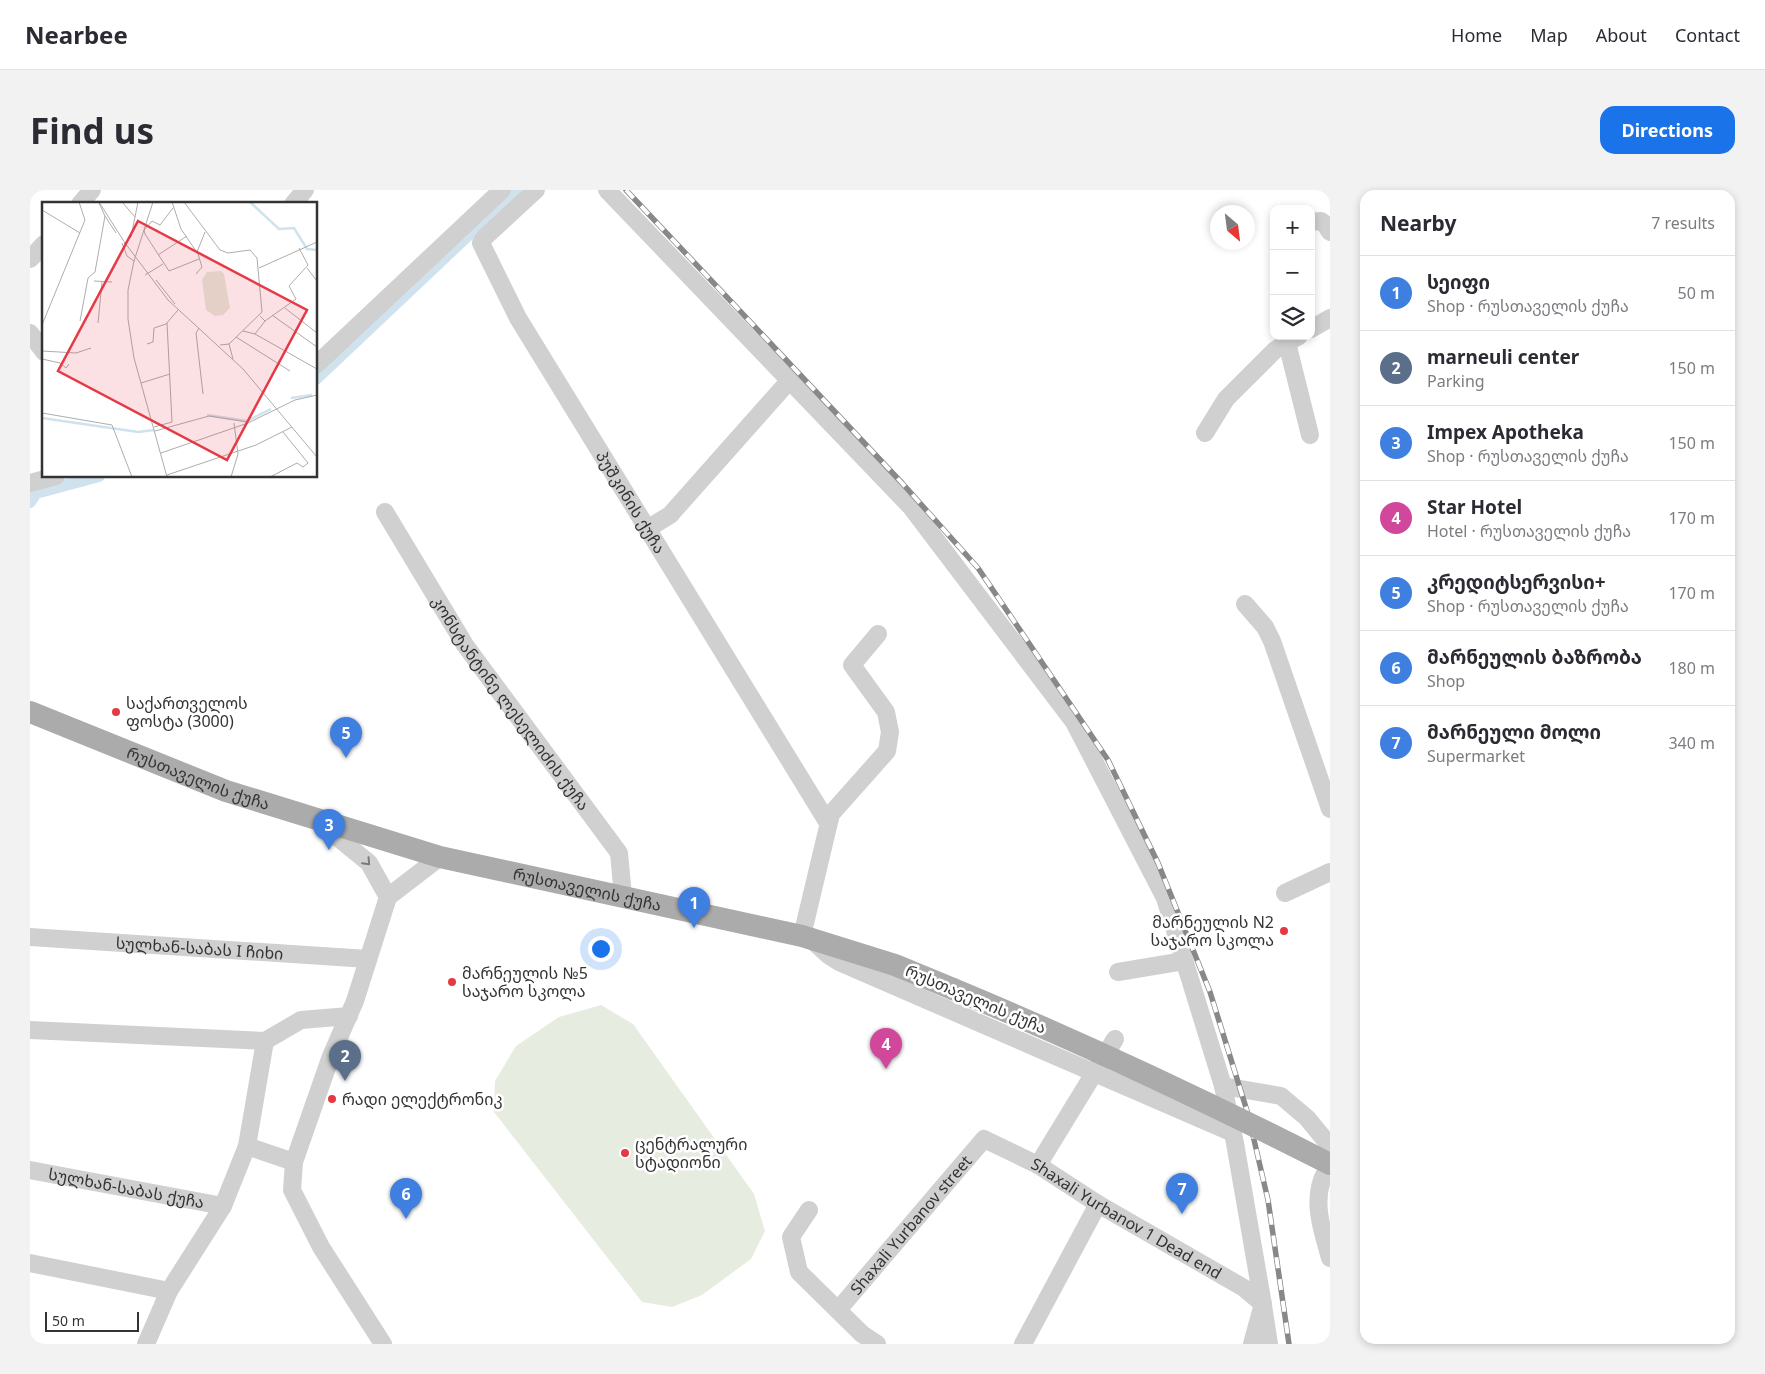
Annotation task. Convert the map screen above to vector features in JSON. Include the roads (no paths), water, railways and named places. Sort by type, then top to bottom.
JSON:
[{"type":"main road","name":"რუსთაველის ქუჩა","points":[[30,712],[226,790],[440,858],[623,896],[807,938],[896,965],[1018,1016],[1237,1117],[1328,1174]]},
{"type":"street","points":[[82,202],[92,190]]},
{"type":"street","points":[[295,202],[305,190]]},
{"type":"street","points":[[318,363],[502,190]]},
{"type":"street","name":"პუშკინის ქუჩა","points":[[536,190],[485,237],[481,243],[518,318],[828,822]]},
{"type":"street","points":[[607,190],[911,507],[1074,722],[1165,898],[1223,1086],[1263,1304],[1268,1344]]},
{"type":"street","points":[[1315,221],[1321,220],[1330,232]]},
{"type":"street","points":[[30,259],[42,246]]},
{"type":"street","points":[[1315,327],[1330,318]]},
{"type":"street","points":[[30,333],[42,349]]},
{"type":"street","points":[[1205,433],[1226,399],[1275,350],[1293,340],[1310,435]]},
{"type":"street","points":[[647,529],[670,515],[789,381]]},
{"type":"street","points":[[30,481],[42,470]]},
{"type":"street","points":[[30,481],[46,478]]},
{"type":"street","name":"კონსტანტინე ლესელიძის ქუჩა","points":[[385,512],[466,645],[619,853],[623,896]]},
{"type":"street","points":[[1245,604],[1265,627],[1272,641],[1330,809]]},
{"type":"street","points":[[878,634],[852,665],[886,712],[890,732],[887,751],[830,814],[807,938],[839,962],[1233,1133]]},
{"type":"street","points":[[316,820],[369,863],[388,897]]},
{"type":"street","points":[[383,1344],[321,1246],[292,1190],[294,1162],[318,1093],[349,1016],[388,897],[440,858]]},
{"type":"street","points":[[1284,893],[1330,872]]},
{"type":"street","name":"სულხან-საბას I ჩიხი","points":[[30,936],[368,958]]},
{"type":"street","points":[[1118,972],[1184,961]]},
{"type":"street","points":[[30,1030],[264,1041],[301,1020],[349,1016]]},
{"type":"street","points":[[1038,1165],[1115,1039]]},
{"type":"street","name":"სულხან-საბას ქუჩა","points":[[146,1344],[169,1291],[223,1206],[247,1146],[264,1041]]},
{"type":"street","points":[[1223,1086],[1281,1096],[1307,1118],[1330,1146]]},
{"type":"street","name":"Shaxali Yurbanov 1 Dead end","points":[[984,1139],[1038,1165],[1098,1204],[1244,1288],[1263,1304]]},
{"type":"street","name":"Shaxali Yurbanov street","points":[[838,1310],[984,1139]]},
{"type":"street","points":[[247,1146],[294,1162]]},
{"type":"street","name":"სულხან-საბას ქუჩა","points":[[30,1170],[223,1206]]},
{"type":"street","points":[[1328,1174],[1318,1210],[1330,1258]]},
{"type":"street","points":[[1023,1344],[1098,1204]]},
{"type":"street","points":[[809,1210],[791,1236],[799,1272],[862,1334],[877,1344]]},
{"type":"street","points":[[30,1263],[169,1291]]},
{"type":"street","points":[[1252,1344],[1263,1304]]},
{"type":"waterway","points":[[318,377],[516,190]]},
{"type":"waterway","points":[[30,502],[36,493],[92,478]]},
{"type":"railway","points":[[626,190],[902,483],[978,568],[1108,760],[1158,863],[1210,992],[1248,1114],[1268,1200],[1289,1344]]},
{"type":"place","name":"საქართველოს ფოსტა (3000)","points":[[116,712]]},
{"type":"place","name":"კრედიტსერვისი+","points":[[346,758]]},
{"type":"place","name":"Impex Apotheka","points":[[329,850]]},
{"type":"place","name":"სეიფი","points":[[694,928]]},
{"type":"place","name":"მარნეულის N2 საჯარო სკოლა","points":[[1284,931]]},
{"type":"place","name":"მარნეულის №5 საჯარო სკოლა","points":[[452,982]]},
{"type":"place","name":"Star Hotel","points":[[886,1069]]},
{"type":"place","name":"marneuli center","points":[[345,1081]]},
{"type":"place","name":"რადი ელექტრონიკ","points":[[332,1099]]},
{"type":"place","name":"ცენტრალური სტადიონი","points":[[625,1153]]},
{"type":"place","name":"მარნეული მოლი","points":[[1182,1214]]},
{"type":"place","name":"მარნეულის ბაზრობა","points":[[406,1219]]}]
